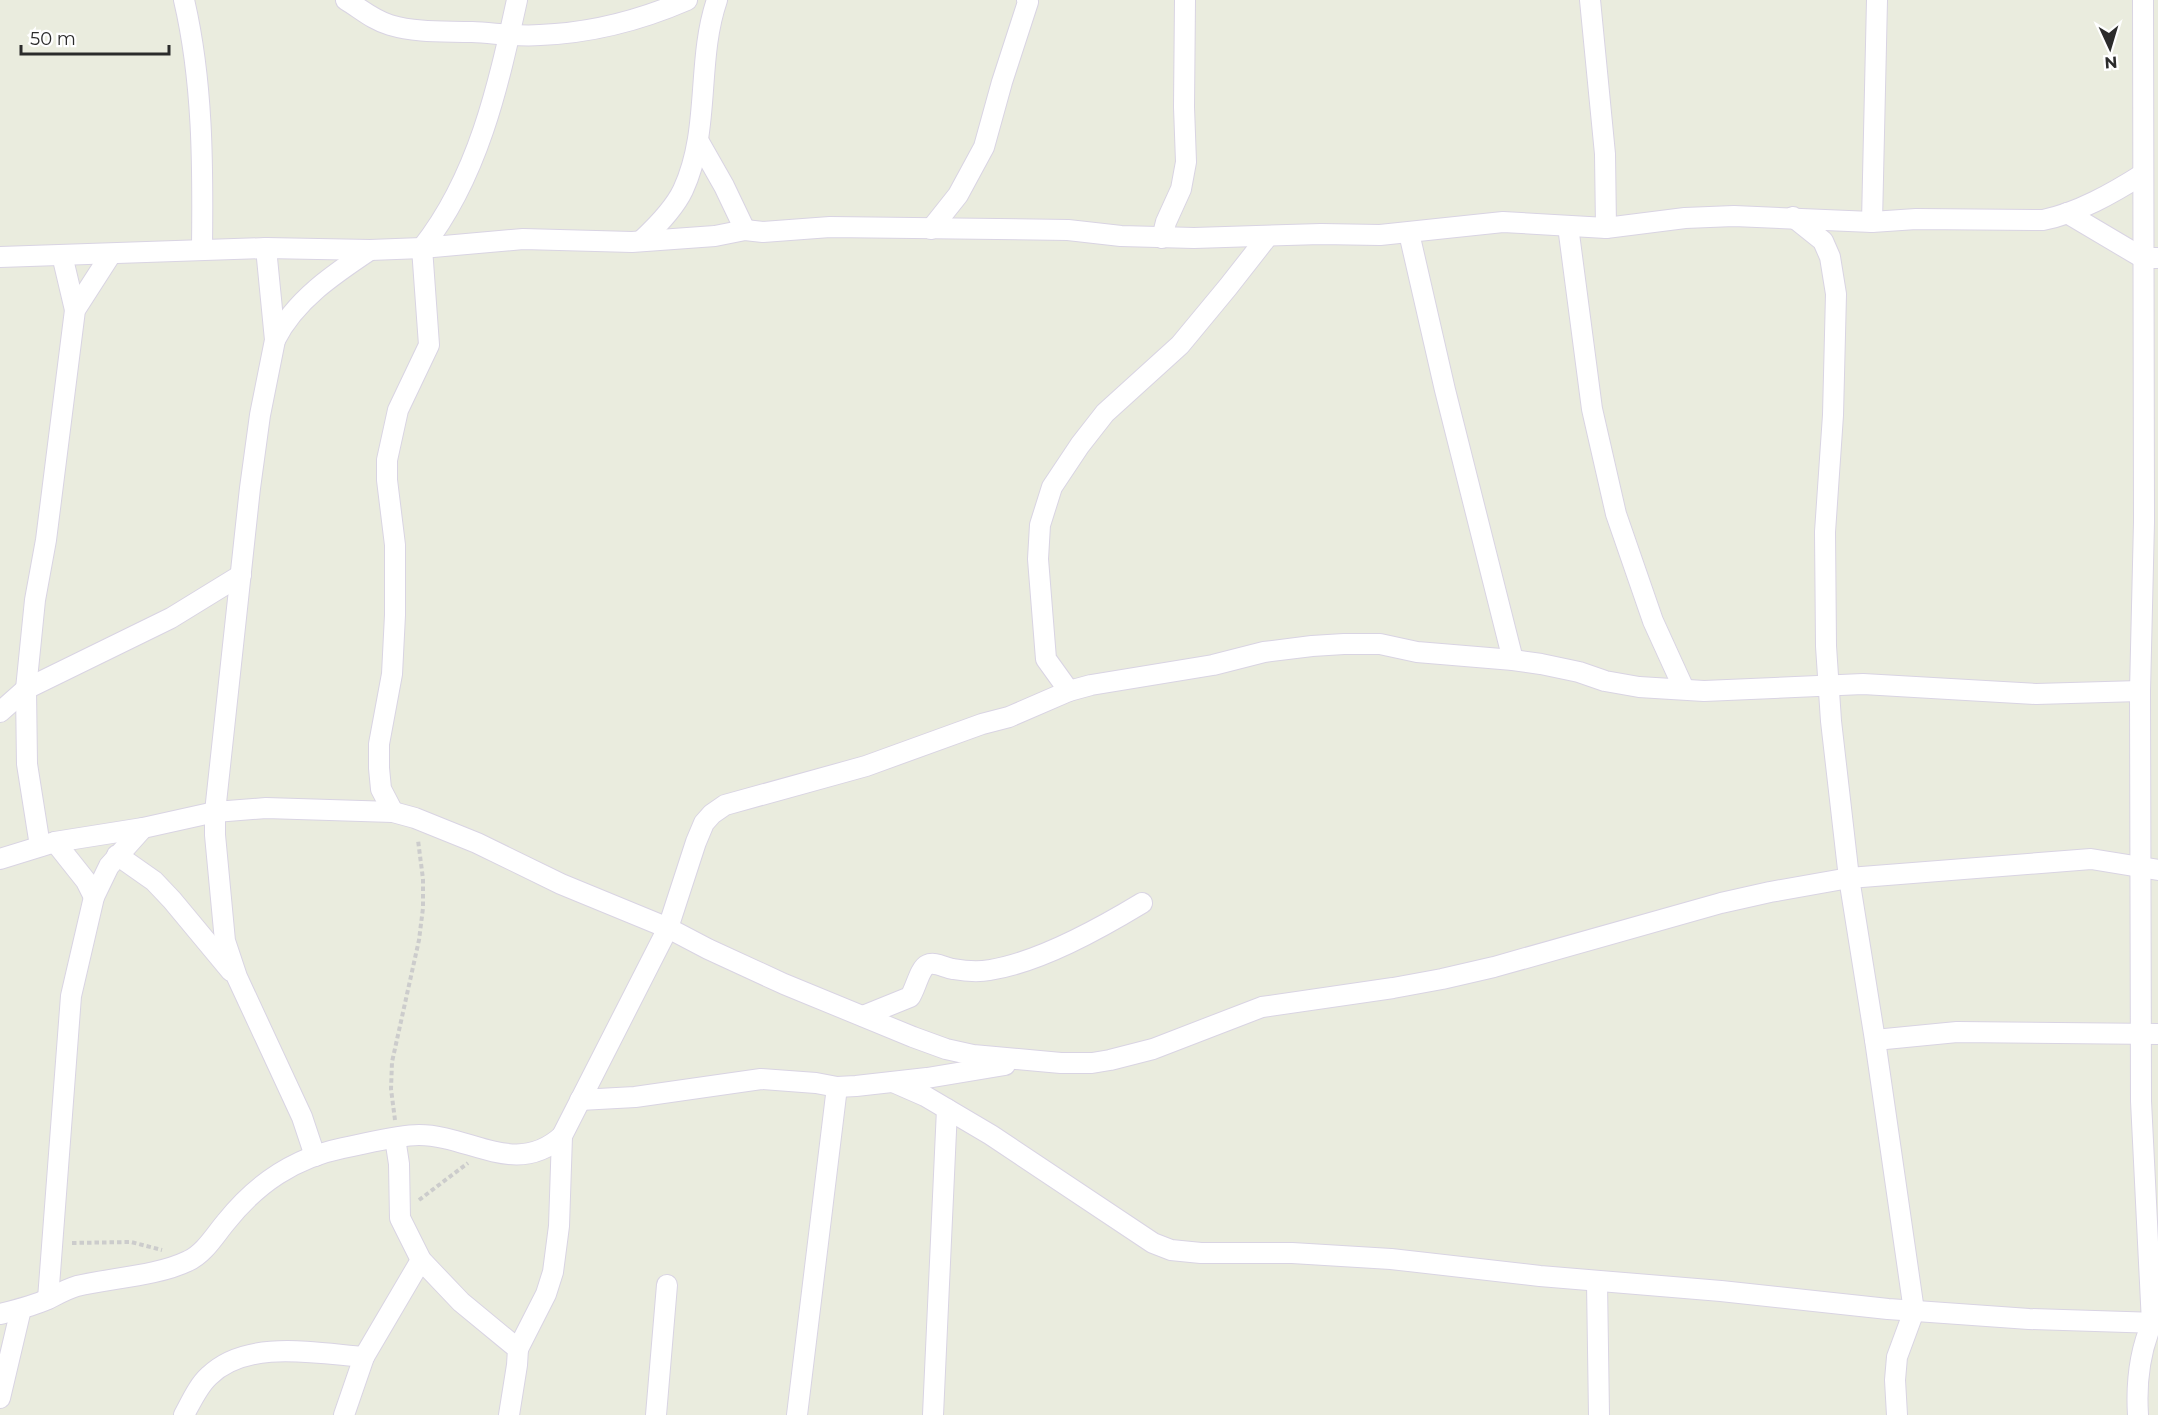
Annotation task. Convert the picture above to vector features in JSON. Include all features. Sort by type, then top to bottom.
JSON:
[{"type":"street","points":[[184,0],[200,107],[203,189],[202,249]]},
{"type":"street","points":[[346,0],[368,16],[409,29],[433,32],[543,35],[587,29],[655,14],[687,0]]},
{"type":"street","points":[[393,812],[381,789],[379,768],[379,744],[392,674],[395,615],[395,545],[387,460],[398,410],[429,345],[422,248],[441,225],[476,153],[517,0]]},
{"type":"street","points":[[642,240],[659,224],[683,191],[699,142],[707,42],[717,0]]},
{"type":"street","points":[[931,229],[958,195],[984,147],[1027,0]]},
{"type":"street","points":[[1162,238],[1181,189],[1186,162],[1185,0]]},
{"type":"street","points":[[1590,0],[1605,154],[1606,228]]},
{"type":"street","points":[[1872,222],[1877,0]]},
{"type":"street","points":[[2138,1415],[2138,1371],[2144,1343],[2155,1323],[2141,1101],[2150,1035],[2150,869],[2140,691],[2150,618],[2144,522],[2151,362],[2151,258],[2144,0]]},
{"type":"street","points":[[699,142],[745,230]]},
{"type":"street","points":[[0,257],[202,249],[370,250],[523,239],[632,242],[715,236],[745,230],[763,232],[830,227],[1068,231],[1162,238],[1321,234],[1380,235],[1503,222],[1606,228],[1710,217],[1793,217],[1872,222],[1916,219],[2043,220],[2067,213],[2104,196],[2148,162]]},
{"type":"street","points":[[2067,213],[2151,258]]},
{"type":"street","points":[[1793,217],[1823,241],[1830,256],[1836,294],[1833,415],[1825,532],[1826,646],[1831,721],[1848,878],[1875,1040],[1914,1311],[1897,1357],[1895,1380],[1897,1415]]},
{"type":"street","points":[[1568,226],[1592,409],[1616,514],[1653,621],[1684,689]]},
{"type":"street","points":[[1409,233],[1445,390],[1513,660]]},
{"type":"street","points":[[1069,691],[1046,659],[1038,559],[1040,525],[1052,487],[1105,413],[1180,345],[1268,236]]},
{"type":"street","points":[[266,248],[275,340],[260,415],[214,812],[215,835],[225,941],[237,977],[302,1117],[315,1156]]},
{"type":"street","points":[[275,340],[300,305],[320,286],[370,250]]},
{"type":"street","points":[[75,310],[111,254]]},
{"type":"street","points":[[63,255],[75,310],[46,540],[35,600],[26,690],[27,764],[48,844],[86,881],[94,897]]},
{"type":"street","points":[[0,712],[26,690],[171,618],[241,575]]},
{"type":"street","points":[[0,1314],[21,1309],[75,1287],[188,1262],[208,1244],[240,1206],[267,1182],[296,1162],[315,1156],[395,1138],[419,1135],[442,1138],[514,1155],[540,1151],[553,1144],[562,1136],[668,928],[696,842],[704,823],[712,814],[724,806],[866,766],[982,724],[1009,717],[1069,691],[1090,685],[1213,665],[1264,652],[1334,645],[1380,644],[1417,652],[1541,664],[1605,681],[1639,687],[1749,690],[1884,685],[2036,694],[2140,691]]},
{"type":"street","points":[[0,859],[48,844],[143,828],[214,812],[266,808],[393,812],[415,818],[477,843],[561,884],[668,928],[784,984],[946,1048],[1031,1061],[1092,1063],[1153,1048],[1263,1007],[1393,988],[1494,967],[1721,903],[1848,878],[2091,859],[2150,869]]},
{"type":"street","points":[[48,1299],[71,996],[94,897],[109,866],[143,828]]},
{"type":"street","points":[[117,855],[154,881],[237,977]]},
{"type":"street","points":[[863,1016],[910,998],[922,969],[928,964],[953,969],[988,971],[1019,963],[1100,928],[1142,903]]},
{"type":"street","points":[[1875,1040],[1957,1032],[2150,1035]]},
{"type":"street","points":[[580,1100],[635,1097],[761,1079],[837,1087],[893,1082],[1031,1061]]},
{"type":"street","points":[[893,1082],[948,1109],[1153,1243],[1171,1250],[1200,1253],[1292,1253],[1390,1258],[1597,1282],[1721,1291],[1914,1311],[2029,1319],[2155,1323]]},
{"type":"street","points":[[797,1415],[837,1087]]},
{"type":"street","points":[[933,1415],[948,1109]]},
{"type":"street","points":[[509,1415],[518,1349],[546,1294],[553,1272],[559,1226],[562,1136]]},
{"type":"street","points":[[395,1138],[399,1164],[400,1218],[421,1260],[461,1302],[518,1349]]},
{"type":"street","points":[[344,1415],[363,1357],[421,1260]]},
{"type":"street","points":[[1597,1282],[1599,1415]]},
{"type":"street","points":[[656,1415],[668,1285]]},
{"type":"street","points":[[0,1398],[21,1309]]},
{"type":"street","points":[[184,1415],[207,1377],[226,1362],[242,1356],[281,1351],[363,1357]]},
{"type":"path","points":[[395,1138],[396,1116],[391,1089],[392,1062],[419,940],[423,908],[423,879],[415,818]]},
{"type":"path","points":[[400,1218],[432,1189],[486,1150]]},
{"type":"path","points":[[51,1244],[130,1242],[155,1247],[188,1262]]}]
